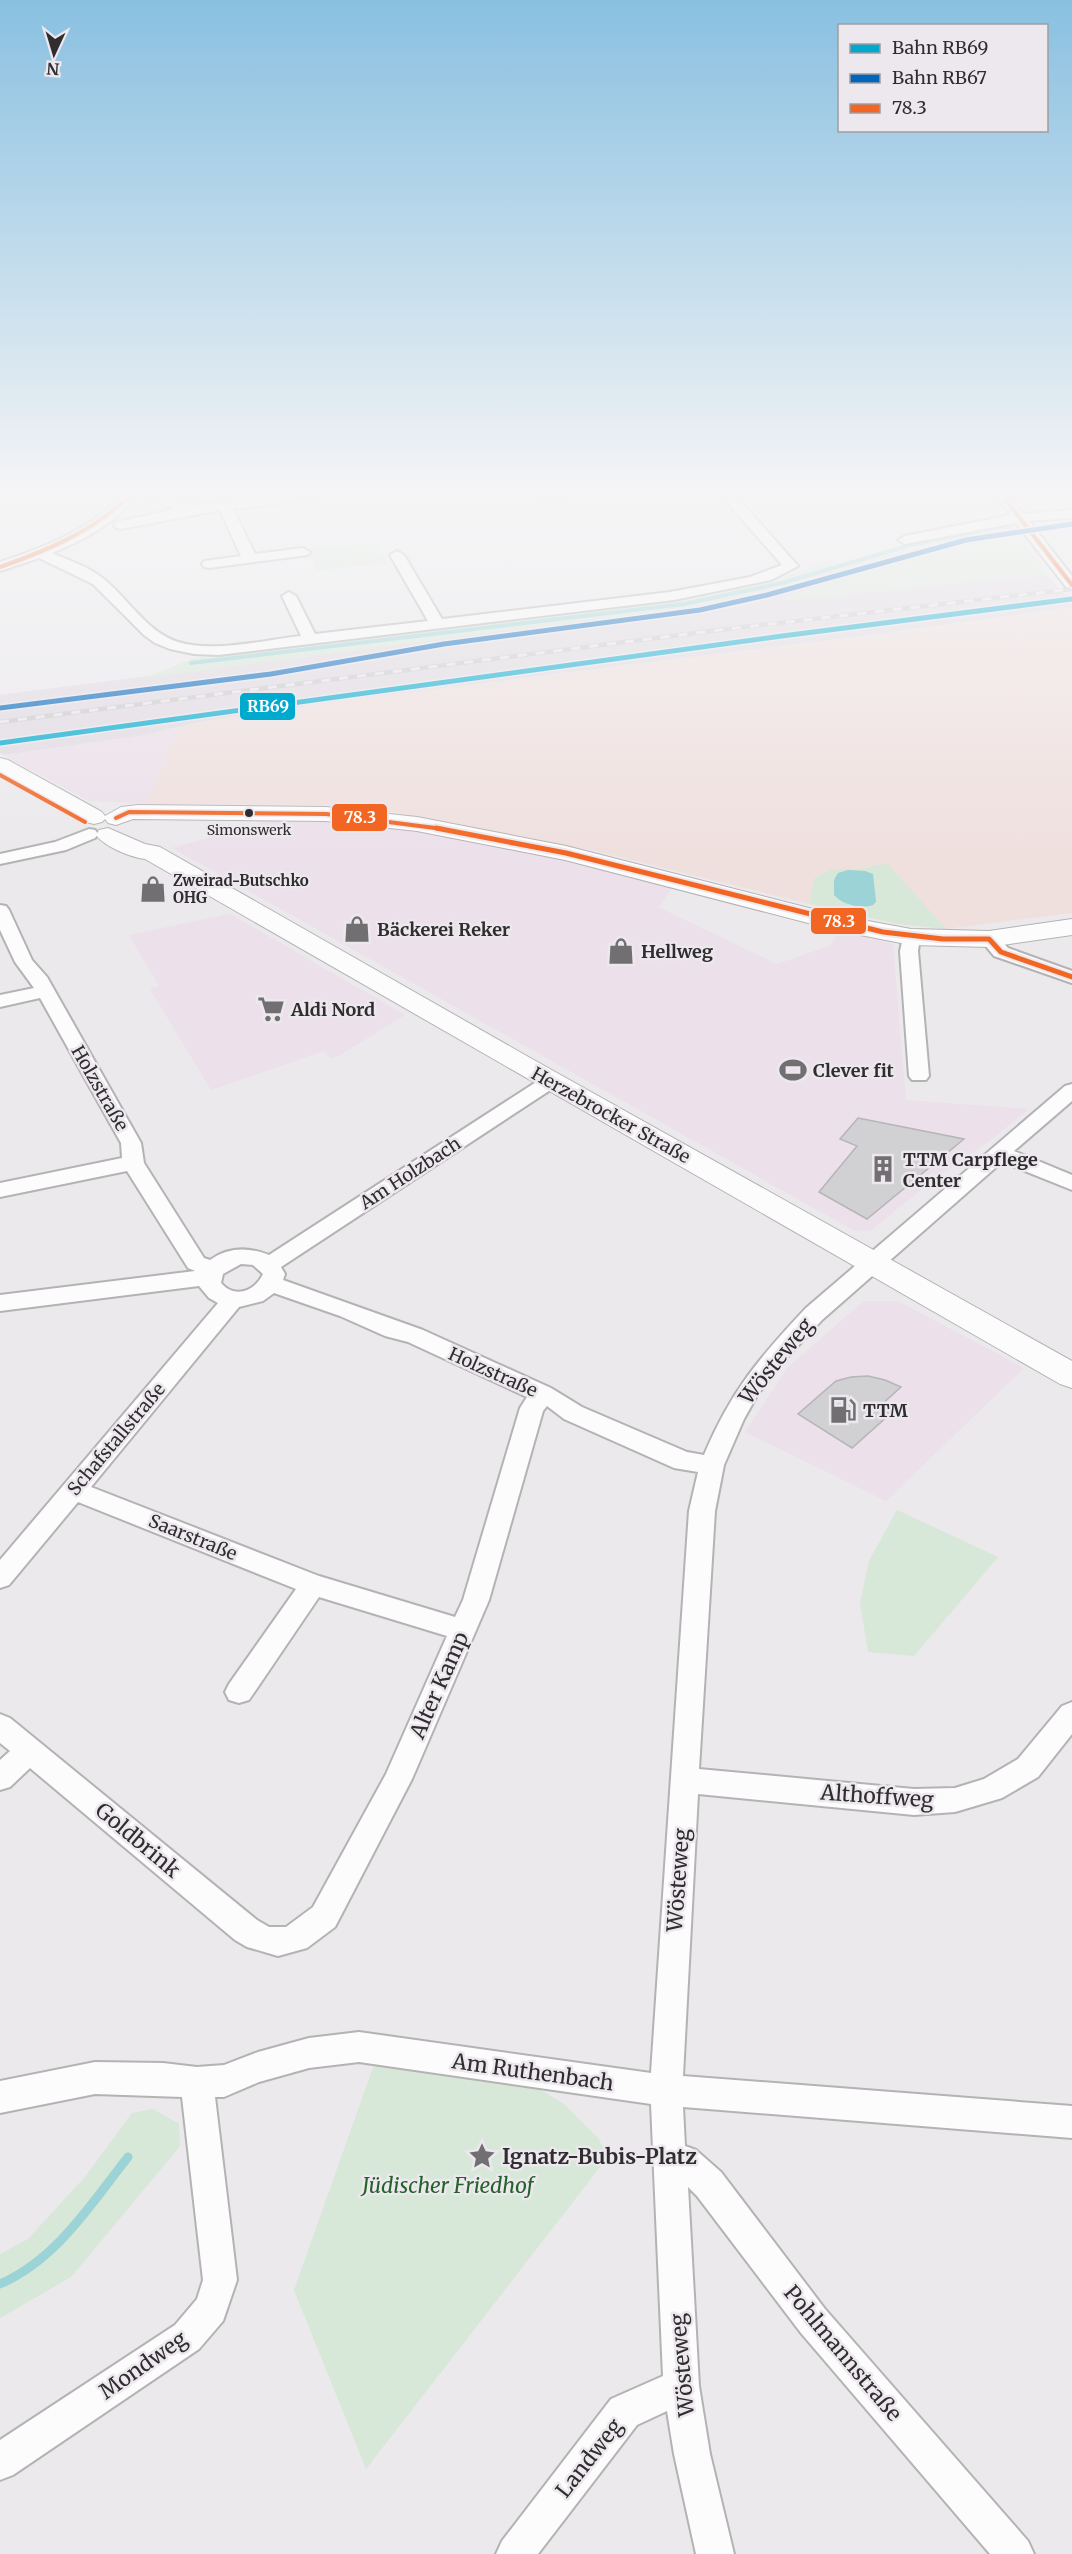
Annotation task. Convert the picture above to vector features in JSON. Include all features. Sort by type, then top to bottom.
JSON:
[{"type":"main road","name":"Herzebrocker Straße","points":[[0,765],[140,850],[152,852],[1072,1376]]},
{"type":"main road","name":"Herzebrocker Straße","points":[[0,775],[102,826]]},
{"type":"main road","points":[[102,826],[129,812],[309,813],[417,824],[566,853],[835,922],[911,937],[989,939],[1072,927]]},
{"type":"street","points":[[130,614],[150,635],[163,643],[209,651],[520,614]]},
{"type":"street","points":[[298,614],[310,640]]},
{"type":"street","points":[[431,614],[437,624]]},
{"type":"street","points":[[0,860],[60,846],[102,826]]},
{"type":"street","name":"Holzstraße","points":[[0,910],[24,963],[38,976],[131,1143],[133,1162],[196,1263],[211,1273]]},
{"type":"street","points":[[911,937],[909,951],[919,1076]]},
{"type":"street","points":[[989,939],[1001,952],[1072,977]]},
{"type":"street","points":[[0,1000],[46,991]]},
{"type":"street","name":"Am Holzbach","points":[[270,1275],[551,1081]]},
{"type":"street","name":"Wösteweg","points":[[715,2554],[692,2454],[681,2386],[666,2090],[702,1511],[712,1465],[732,1418],[750,1388],[814,1314],[1072,1090]]},
{"type":"street","points":[[999,1153],[1072,1183]]},
{"type":"street","points":[[0,1190],[133,1162]]},
{"type":"street","points":[[241,1256],[262,1260],[270,1275],[261,1293],[247,1299],[231,1299],[214,1291],[210,1284],[211,1273],[220,1263],[241,1256]]},
{"type":"street","points":[[0,1303],[211,1273]]},
{"type":"street","name":"Holzstraße","points":[[270,1275],[393,1330],[415,1336],[543,1394],[559,1402],[573,1413],[683,1461],[712,1465]]},
{"type":"street","name":"Schafstallstraße","points":[[0,1578],[228,1306],[231,1299]]},
{"type":"street","name":"Alter Kamp","points":[[281,1943],[305,1934],[324,1917],[398,1779],[476,1600],[532,1408],[543,1394]]},
{"type":"street","name":"Saarstraße","points":[[73,1490],[313,1585],[463,1630]]},
{"type":"street","points":[[239,1692],[313,1585]]},
{"type":"street","name":"Althoffweg","points":[[684,1780],[914,1802],[955,1800],[992,1789],[1028,1768],[1072,1714]]},
{"type":"street","name":"Goldbrink","points":[[0,1726],[246,1930],[262,1941],[281,1943]]},
{"type":"street","points":[[0,1778],[30,1751]]},
{"type":"street","name":"Am Ruthenbach","points":[[0,2097],[94,2078],[163,2079],[197,2083],[224,2081],[258,2067],[309,2053],[359,2047],[666,2090],[1072,2122]]},
{"type":"street","name":"Mondweg","points":[[0,2462],[187,2337],[211,2309],[220,2280],[197,2083]]},
{"type":"street","name":"Pohlmannstraße","points":[[668,2160],[684,2162],[709,2184],[813,2320],[1016,2554]]},
{"type":"street","name":"Landweg","points":[[515,2554],[624,2412],[681,2386]]},
{"type":"shaded area","points":[[632,614],[1020,614],[360,698],[204,721],[144,735],[3,755],[0,753],[0,695]]},
{"type":"shaded area","points":[[1020,614],[1072,614],[1072,913],[946,929],[887,864],[860,869],[831,869],[814,878],[809,904],[595,851],[398,813],[327,805],[146,804],[180,727],[204,721],[360,698]]},
{"type":"shaded area","points":[[180,727],[146,804],[89,801],[3,755],[144,735]]},
{"type":"shaded area","points":[[262,819],[314,820],[419,832],[557,859],[673,888],[658,907],[777,964],[829,946],[840,930],[893,944],[906,1100],[1029,1109],[988,1142],[933,1180],[874,1228],[868,1231],[853,1230],[172,848],[260,824]]},
{"type":"shaded area","points":[[230,914],[405,1015],[331,1059],[324,1051],[211,1090],[150,989],[159,986],[129,935]]},
{"type":"shaded area","points":[[864,1301],[898,1301],[1024,1368],[886,1501],[745,1432],[788,1367]]},
{"type":"green space","points":[[556,614],[633,614],[145,678],[194,658]]},
{"type":"green space","points":[[887,863],[946,929],[897,924],[809,904],[814,878],[831,869],[860,869]]},
{"type":"green space","points":[[897,1510],[998,1557],[914,1656],[868,1652],[860,1603],[869,1561]]},
{"type":"green space","name":"Jüdischer Friedhof","points":[[375,2062],[539,2089],[564,2104],[598,2138],[605,2151],[604,2162],[366,2469],[294,2290]]},
{"type":"green space","points":[[153,2109],[179,2124],[180,2146],[71,2277],[0,2318],[0,2254],[28,2239],[85,2177],[132,2113]]},
{"type":"water","points":[[848,870],[873,874],[876,902],[873,905],[863,907],[852,905],[834,895],[834,880],[838,873]]},
{"type":"building","name":"TTM Carpflege Center","points":[[858,1118],[964,1139],[867,1219],[819,1192],[857,1146],[840,1139]]},
{"type":"building","name":"TTM","points":[[868,1376],[901,1387],[879,1407],[890,1414],[852,1448],[798,1414],[836,1381]]},
{"type":"waterway","points":[[191,663],[599,614]]},
{"type":"waterway","points":[[0,2284],[39,2260],[56,2245],[72,2229],[128,2157]]},
{"type":"railway","points":[[0,722],[855,614]]},
{"type":"rail line","name":"RB67","points":[[0,708],[271,674],[444,644],[668,614]]},
{"type":"rail line","name":"RB69","points":[[0,743],[953,614]]},
{"type":"transit line","name":"78.3","points":[[0,775],[85,822]]},
{"type":"transit line","name":"78.3","points":[[116,818],[129,812],[326,814],[417,824],[566,853],[883,932],[943,939],[989,939],[1001,952],[1072,977]]},
{"type":"place","name":"Simonswerk","points":[[249,813]]},
{"type":"place","name":"Zweirad-Butschko OHG","points":[[153,889]]},
{"type":"place","name":"Bäckerei Reker","points":[[357,929]]},
{"type":"place","name":"Hellweg","points":[[621,951]]},
{"type":"place","name":"Aldi Nord","points":[[271,1009]]},
{"type":"place","name":"Clever fit","points":[[793,1070]]},
{"type":"place","name":"TTM Carpflege Center","points":[[883,1169]]},
{"type":"place","name":"TTM","points":[[843,1410]]},
{"type":"place","name":"Ignatz-Bubis-Platz","points":[[482,2156]]}]
